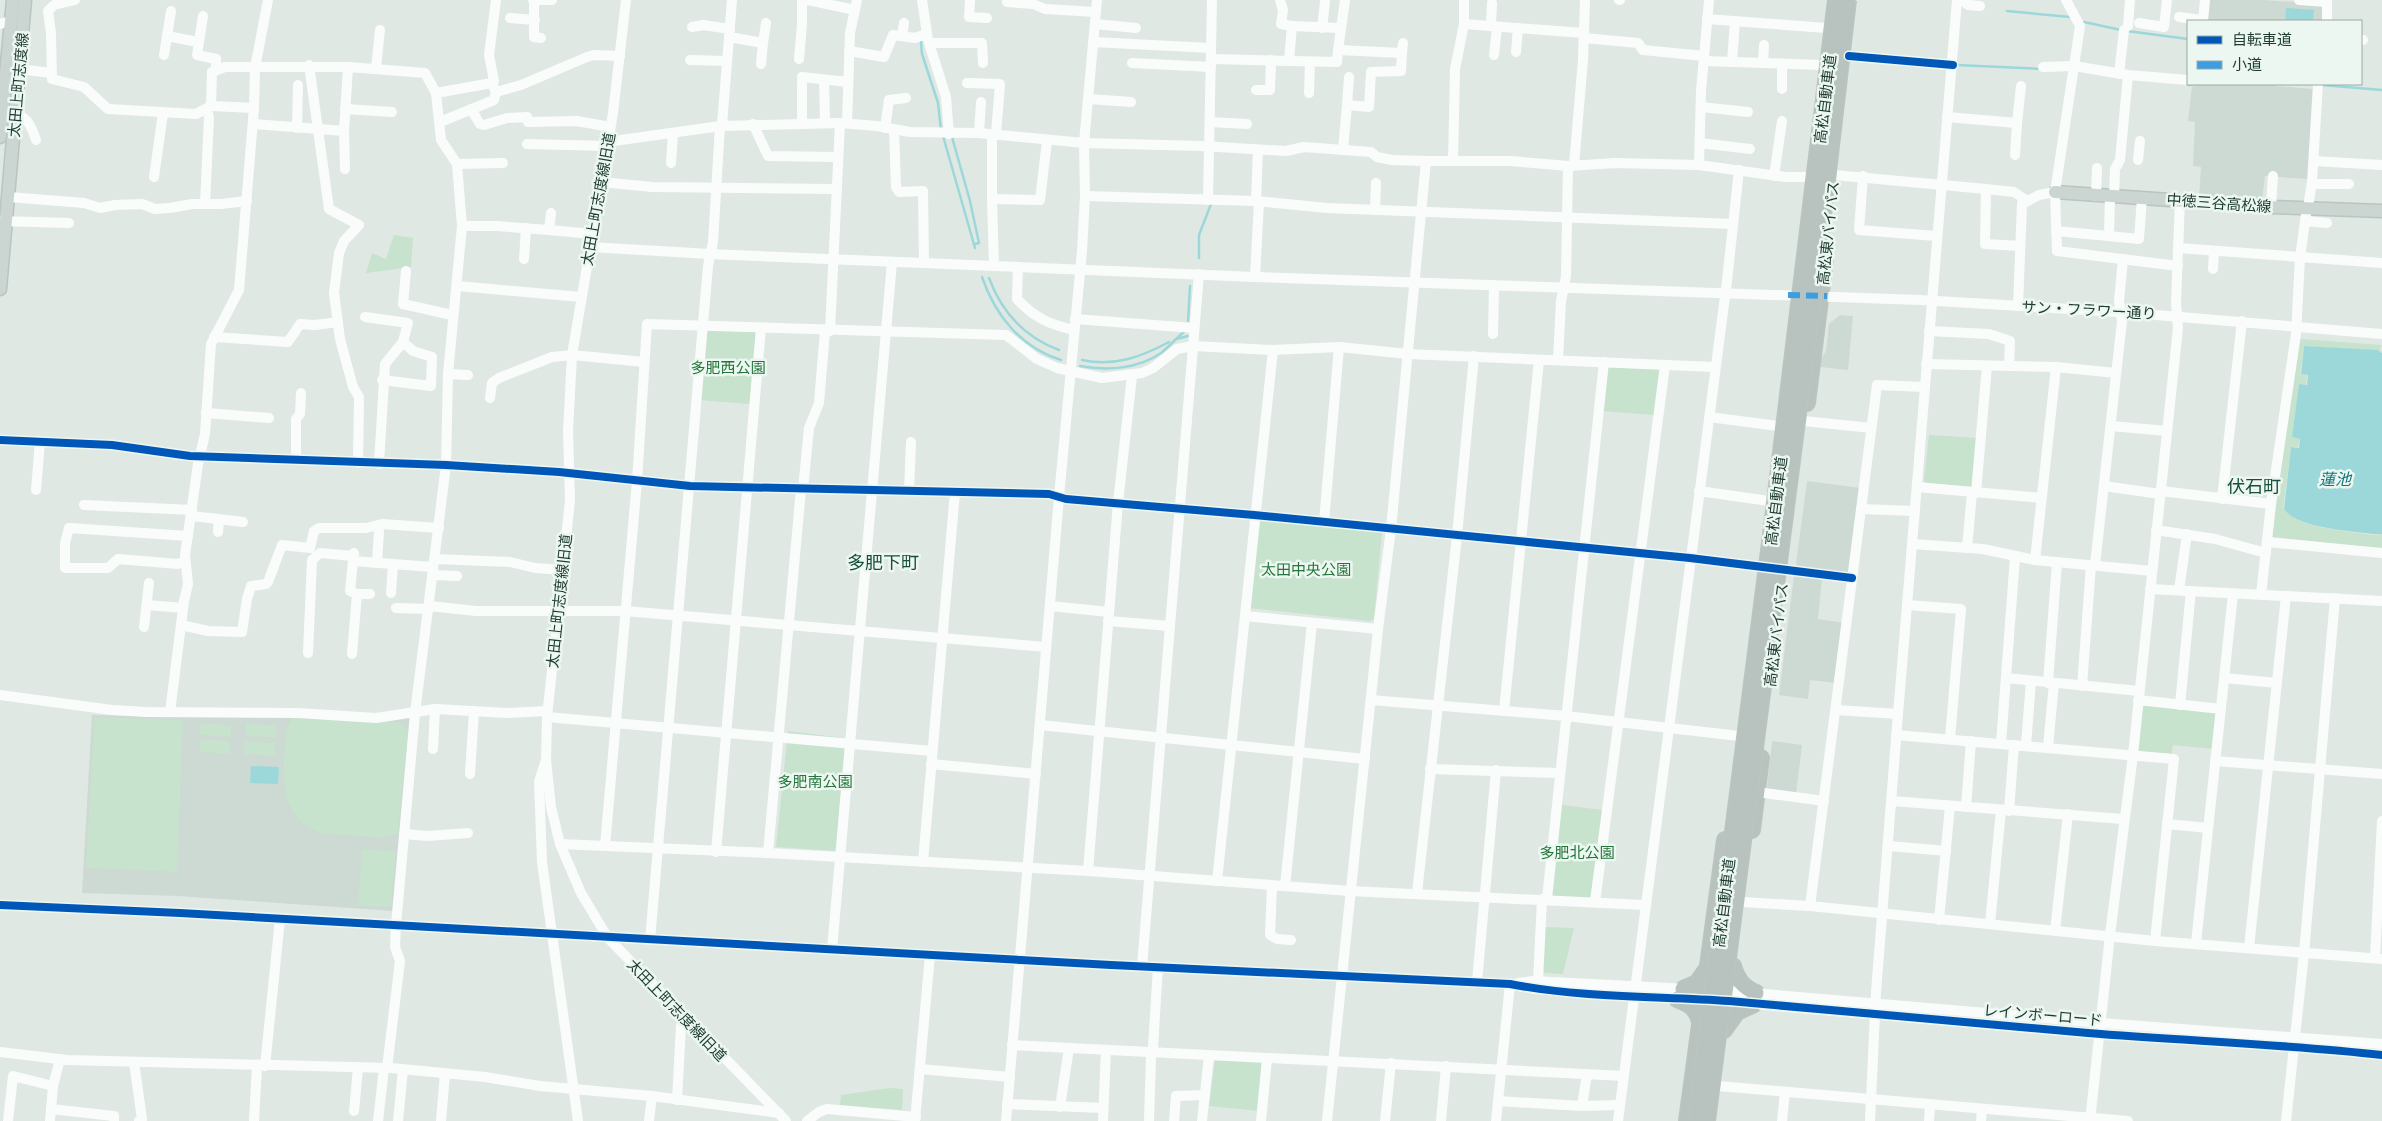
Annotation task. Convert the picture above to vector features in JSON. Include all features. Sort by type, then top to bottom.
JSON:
[{"type":"highway","name":"高松東バイパス","points":[[1688,1121],[1795,296],[1829,0]]},
{"type":"highway","name":"高松自動車道","points":[[1696,1121],[1776,496],[1836,0]]},
{"type":"highway","name":"高松自動車道","points":[[1707,1121],[1815,276],[1848,0]]},
{"type":"highway","name":"高松東バイパス","points":[[1713,1121],[1821,298],[1855,0]]},
{"type":"highway","points":[[1724,1030],[1737,1012],[1755,998],[1736,977],[1733,966]]},
{"type":"highway","points":[[1700,1021],[1696,1010],[1680,994],[1697,983],[1707,970]]},
{"type":"main road","name":"太田上町志度線","points":[[0,137],[5,22],[13,0]]},
{"type":"main road","name":"太田上町志度線","points":[[0,290],[3,221],[9,197],[25,0]]},
{"type":"main road","name":"中徳三谷高松線","points":[[2055,192],[2270,207],[2308,207],[2382,212]]},
{"type":"street","points":[[75,0],[54,6],[48,11],[51,33],[52,79],[84,87],[108,109],[163,114],[196,114],[209,108],[254,108]]},
{"type":"street","points":[[170,712],[183,608],[188,584],[185,562],[199,456],[202,449],[211,344],[234,302],[238,290],[253,124],[255,68],[268,0]]},
{"type":"street","points":[[440,122],[494,100],[494,81],[489,55],[496,0]]},
{"type":"street","points":[[541,38],[534,37],[533,0],[552,0]]},
{"type":"street","name":"太田上町志度線旧道","points":[[626,0],[610,127],[572,356],[568,473],[570,500],[564,570],[547,714],[546,760],[552,807],[560,844],[582,893],[608,938],[686,1020],[783,1117]]},
{"type":"street","points":[[650,940],[732,0]]},
{"type":"street","points":[[799,59],[802,0]]},
{"type":"street","points":[[768,853],[809,428],[819,403],[828,331],[835,259],[838,157],[848,82],[850,33],[856,5],[808,0]]},
{"type":"street","points":[[922,0],[927,38],[946,97],[944,134]]},
{"type":"street","points":[[970,0],[969,17],[987,18]]},
{"type":"street","points":[[1006,1121],[1058,497],[1080,269],[1085,196],[1084,143],[1097,0]]},
{"type":"street","points":[[1208,200],[1212,0]]},
{"type":"street","points":[[1280,0],[1283,10],[1281,24],[1340,28]]},
{"type":"street","points":[[1132,63],[1211,58],[1337,62],[1344,0]]},
{"type":"street","points":[[1453,160],[1455,69],[1464,24],[1464,0]]},
{"type":"street","points":[[1558,360],[1561,301],[1566,276],[1567,217],[1571,165],[1586,0]]},
{"type":"street","points":[[1699,165],[1701,107],[1709,0]]},
{"type":"street","points":[[1870,1121],[1876,1009],[1896,735],[1957,0]]},
{"type":"street","points":[[1962,0],[1968,5],[1980,6]]},
{"type":"street","points":[[2066,0],[2080,26],[2055,192],[2057,251],[2178,266]]},
{"type":"street","points":[[2109,236],[2115,169],[2120,160],[2123,74],[2130,0]]},
{"type":"street","points":[[2139,24],[2164,26],[2167,0]]},
{"type":"street","points":[[2203,20],[2204,0]]},
{"type":"street","points":[[2298,0],[2327,1],[2327,20]]},
{"type":"street","points":[[1007,2],[1033,4],[1045,9],[1096,12]]},
{"type":"street","points":[[1322,28],[1325,2]]},
{"type":"street","points":[[1492,3],[1494,55]]},
{"type":"street","points":[[164,55],[171,11]]},
{"type":"street","points":[[203,16],[197,55],[216,59],[216,69]]},
{"type":"street","points":[[2179,17],[2197,20]]},
{"type":"street","points":[[510,18],[535,20]]},
{"type":"street","points":[[1707,18],[1826,28]]},
{"type":"street","points":[[1732,62],[1735,21]]},
{"type":"street","points":[[761,64],[766,23]]},
{"type":"street","points":[[902,36],[904,23]]},
{"type":"street","points":[[1095,24],[1136,28]]},
{"type":"street","points":[[1464,24],[1584,35],[1638,43],[1643,50],[1732,62],[1822,65]]},
{"type":"street","points":[[692,27],[703,25],[763,43]]},
{"type":"street","points":[[1289,60],[1292,26]]},
{"type":"street","points":[[1516,52],[1518,28]]},
{"type":"street","points":[[376,68],[380,30]]},
{"type":"street","points":[[849,51],[884,57],[893,35],[927,38],[982,43],[983,63]]},
{"type":"street","points":[[167,36],[198,42]]},
{"type":"street","points":[[1093,42],[1211,58]]},
{"type":"street","points":[[1763,63],[1764,45]]},
{"type":"street","points":[[1338,50],[1402,48],[1401,71],[1371,72],[1369,106],[1347,105]]},
{"type":"street","points":[[436,93],[521,85],[587,57],[594,55],[620,56]]},
{"type":"street","points":[[1849,56],[1953,65]]},
{"type":"street","points":[[690,60],[727,61]]},
{"type":"street","points":[[1256,90],[1270,90],[1271,60]]},
{"type":"street","points":[[1310,62],[1310,94]]},
{"type":"street","points":[[1782,64],[1782,89]]},
{"type":"street","points":[[309,65],[329,209],[360,225],[344,241],[339,253],[334,293],[338,322],[353,387],[359,397],[358,463]]},
{"type":"street","points":[[205,204],[209,108],[212,72],[216,69],[309,65],[348,66],[425,73],[436,93],[441,140],[457,164],[462,226],[458,286],[452,315],[448,374],[446,465],[415,713],[396,925],[396,947],[400,961],[378,1121]]},
{"type":"street","points":[[344,169],[348,66]]},
{"type":"street","points":[[2043,68],[2074,66],[2123,74],[2187,80]]},
{"type":"street","points":[[19,69],[51,73]]},
{"type":"street","points":[[1344,150],[1349,78]]},
{"type":"street","points":[[802,123],[802,80],[848,82]]},
{"type":"street","points":[[824,80],[825,122]]},
{"type":"street","points":[[967,83],[1000,84],[994,134],[992,199],[994,266]]},
{"type":"street","points":[[2261,595],[2271,504],[2296,327],[2300,258],[2312,184],[2318,85]]},
{"type":"street","points":[[2015,155],[2021,86]]},
{"type":"street","points":[[297,128],[298,90],[314,95]]},
{"type":"street","points":[[906,98],[889,100],[896,187],[899,192],[923,191],[924,263]]},
{"type":"street","points":[[1089,99],[1131,102]]},
{"type":"street","points":[[979,133],[981,102]]},
{"type":"street","points":[[1701,107],[1748,112]]},
{"type":"street","points":[[345,109],[392,112]]},
{"type":"street","points":[[471,109],[480,124],[484,125],[507,118],[527,117],[528,122],[577,121],[610,127]]},
{"type":"street","points":[[16,114],[23,117],[30,125],[36,140]]},
{"type":"street","points":[[154,177],[163,114]]},
{"type":"street","points":[[1947,117],[2017,123]]},
{"type":"street","points":[[1774,176],[1782,121]]},
{"type":"street","points":[[527,144],[607,144],[721,126],[825,122],[944,134],[994,134],[1047,141],[1202,146],[1286,152],[1304,147],[1371,152],[1376,157],[1392,160],[1538,162],[1571,165],[1615,163],[1699,165],[1774,176],[1809,177]]},
{"type":"street","points":[[1210,122],[1247,124]]},
{"type":"street","points":[[253,124],[344,131]]},
{"type":"street","points":[[753,124],[768,156],[838,157]]},
{"type":"street","points":[[671,163],[673,133]]},
{"type":"street","points":[[992,199],[1040,200],[1047,141]]},
{"type":"street","points":[[2120,152],[2139,156],[2140,141]]},
{"type":"street","points":[[1700,143],[1750,149]]},
{"type":"street","points":[[1255,277],[1258,150]]},
{"type":"street","points":[[1327,1121],[1378,629],[1391,529],[1426,161]]},
{"type":"street","points":[[2314,161],[2382,165]]},
{"type":"street","points":[[457,164],[504,163]]},
{"type":"street","points":[[2096,196],[2097,168]]},
{"type":"street","points":[[1618,1121],[1644,904],[1700,492],[1725,293],[1738,170]]},
{"type":"street","points":[[1834,175],[1863,176],[2014,192],[2027,201]]},
{"type":"street","points":[[1863,176],[1858,230],[1936,236]]},
{"type":"street","points":[[2270,207],[2273,176]]},
{"type":"street","points":[[601,182],[652,187],[836,189]]},
{"type":"street","points":[[1375,210],[1376,183]]},
{"type":"street","points":[[2312,184],[2349,184]]},
{"type":"street","points":[[1986,189],[1985,244],[2020,246]]},
{"type":"street","points":[[2018,306],[2021,207],[2027,201],[2055,192]]},
{"type":"street","points":[[1085,196],[1733,224]]},
{"type":"street","points":[[9,197],[84,203],[100,208],[115,205],[142,204],[156,209],[192,204],[247,201]]},
{"type":"street","points":[[2056,231],[2140,239],[2142,198]]},
{"type":"street","points":[[2090,1120],[2139,695],[2178,328],[2180,200]]},
{"type":"street","points":[[550,230],[551,213]]},
{"type":"street","points":[[3,221],[68,223]]},
{"type":"street","points":[[2305,221],[2327,223]]},
{"type":"street","points":[[462,226],[526,228],[592,234]]},
{"type":"street","points":[[524,259],[526,228]]},
{"type":"street","name":"サン・フラワー通り","points":[[590,247],[710,254],[1255,277],[1931,301],[2177,316],[2382,334]]},
{"type":"street","points":[[2178,248],[2382,264]]},
{"type":"street","points":[[2213,269],[2214,251]]},
{"type":"street","points":[[2082,686],[2093,565],[2104,486],[2122,321],[2118,301],[2123,260]]},
{"type":"street","points":[[832,950],[892,262]]},
{"type":"street","points":[[1018,267],[1017,299],[1041,320],[1074,324],[1194,328]]},
{"type":"street","points":[[406,271],[402,304],[452,315]]},
{"type":"street","points":[[1142,966],[1178,508],[1199,274]]},
{"type":"street","points":[[458,286],[581,297]]},
{"type":"street","points":[[1492,334],[1494,286]]},
{"type":"street","points":[[365,317],[408,323],[403,342],[385,364],[382,380],[379,464]]},
{"type":"street","points":[[2222,499],[2242,321]]},
{"type":"street","points":[[214,337],[288,342],[300,324],[315,325],[338,322]]},
{"type":"street","points":[[605,846],[637,481],[648,324],[1006,335],[1037,359],[1070,371],[1102,378],[1132,376],[1153,368],[1177,350],[1193,346],[1273,350],[1339,347],[1408,354],[1715,367]]},
{"type":"street","points":[[716,852],[762,328]]},
{"type":"street","points":[[1929,331],[1989,334],[2010,341],[2009,366]]},
{"type":"street","points":[[382,380],[431,386],[432,357],[413,351],[403,342]]},
{"type":"street","points":[[1324,522],[1339,347]]},
{"type":"street","points":[[1217,881],[1233,745],[1254,515],[1273,350]]},
{"type":"street","points":[[490,398],[492,383],[499,378],[539,361],[572,356],[644,362]]},
{"type":"street","points":[[1417,893],[1457,536],[1474,356]]},
{"type":"street","points":[[1504,711],[1539,360]]},
{"type":"street","points":[[1538,981],[1544,899],[1560,773],[1604,362]]},
{"type":"street","points":[[1926,364],[2056,367],[2116,373]]},
{"type":"street","points":[[1595,902],[1665,365]]},
{"type":"street","points":[[1967,548],[1987,366]]},
{"type":"street","points":[[2035,560],[2056,367]]},
{"type":"street","points":[[448,374],[468,375]]},
{"type":"street","points":[[1088,871],[1118,504],[1132,376]]},
{"type":"street","points":[[1810,906],[1837,710],[1877,385],[1924,387]]},
{"type":"street","points":[[296,460],[296,419],[300,414],[301,393]]},
{"type":"street","points":[[206,413],[269,418]]},
{"type":"street","points":[[1709,417],[1778,426]]},
{"type":"street","points":[[1804,421],[1871,428]]},
{"type":"street","points":[[2111,426],[2167,431]]},
{"type":"street","points":[[0,440],[112,445],[164,454],[379,464],[446,465],[568,473],[690,486],[1049,494],[1058,497],[1118,504],[1254,515],[1690,558],[1852,578]]},
{"type":"street","points":[[36,490],[40,441]]},
{"type":"street","points":[[909,491],[911,442]]},
{"type":"street","points":[[1917,486],[1974,493],[2042,498]]},
{"type":"street","points":[[2104,486],[2271,504]]},
{"type":"street","points":[[923,862],[955,492]]},
{"type":"street","points":[[1700,492],[1768,501]]},
{"type":"street","points":[[84,506],[192,513],[243,522]]},
{"type":"street","points":[[1861,508],[1915,511]]},
{"type":"street","points":[[218,532],[219,519]]},
{"type":"street","points":[[181,625],[208,632],[242,632],[246,599],[251,586],[268,582],[282,545],[310,548],[314,531],[318,528],[366,528],[382,524],[439,528]]},
{"type":"street","points":[[185,562],[178,564],[118,559],[108,568],[65,568],[65,544],[69,528],[188,536]]},
{"type":"street","points":[[2156,530],[2267,548],[2382,553]]},
{"type":"street","points":[[377,564],[379,531]]},
{"type":"street","points":[[2179,590],[2186,534]]},
{"type":"street","points":[[1912,544],[1983,549],[2035,560],[2152,571]]},
{"type":"street","points":[[334,548],[354,551],[350,591],[356,594],[370,594]]},
{"type":"street","points":[[308,653],[312,560],[320,552],[377,564],[434,567],[510,562],[535,568],[564,570]]},
{"type":"street","points":[[2001,743],[2015,557]]},
{"type":"street","points":[[2048,747],[2057,562]]},
{"type":"street","points":[[393,565],[395,604],[476,610],[625,611],[1046,647]]},
{"type":"street","points":[[434,567],[457,576]]},
{"type":"street","points":[[144,627],[149,583]]},
{"type":"street","points":[[2150,588],[2191,592],[2382,601]]},
{"type":"street","points":[[2180,705],[2191,592]]},
{"type":"street","points":[[352,654],[356,594]]},
{"type":"street","points":[[2196,943],[2233,594]]},
{"type":"street","points":[[2249,948],[2286,596]]},
{"type":"street","points":[[2286,1121],[2304,953],[2335,598]]},
{"type":"street","points":[[147,605],[183,608]]},
{"type":"street","points":[[1907,605],[1961,609],[1950,739]]},
{"type":"street","points":[[1050,606],[1170,626]]},
{"type":"street","points":[[1245,616],[1378,629]]},
{"type":"street","points":[[1285,886],[1312,623]]},
{"type":"street","points":[[2006,678],[2082,686],[2139,695],[2180,705],[2221,709]]},
{"type":"street","points":[[2224,678],[2277,683]]},
{"type":"street","points":[[2026,745],[2031,681]]},
{"type":"street","points":[[0,695],[112,710],[298,713],[376,718],[435,710],[547,714],[932,751]]},
{"type":"street","points":[[1371,700],[1566,716],[1739,736]]},
{"type":"street","points":[[433,749],[435,710]]},
{"type":"street","points":[[1837,710],[1898,714]]},
{"type":"street","points":[[470,774],[474,711]]},
{"type":"street","points":[[1040,725],[1365,760]]},
{"type":"street","points":[[1896,735],[2174,759],[2155,942]]},
{"type":"street","points":[[1966,807],[1971,741]]},
{"type":"street","points":[[1990,924],[2014,745]]},
{"type":"street","points":[[546,760],[539,782],[539,830],[578,1121]]},
{"type":"street","points":[[2216,761],[2382,774]]},
{"type":"street","points":[[931,764],[1036,774]]},
{"type":"street","points":[[1430,769],[1560,773]]},
{"type":"street","points":[[1477,982],[1496,770]]},
{"type":"street","points":[[1757,792],[1824,801]]},
{"type":"street","points":[[1892,801],[2124,819]]},
{"type":"street","points":[[1939,920],[1950,806]]},
{"type":"street","points":[[2055,931],[2068,814]]},
{"type":"street","points":[[1742,902],[1810,906],[2155,942],[2196,943],[2378,959],[2382,821]]},
{"type":"street","points":[[2167,824],[2208,828]]},
{"type":"street","points":[[404,834],[428,836],[468,833]]},
{"type":"street","points":[[560,844],[768,853],[1088,871],[1350,891],[1644,904]]},
{"type":"street","points":[[1889,846],[1946,851]]},
{"type":"street","points":[[1272,886],[1270,935],[1277,939],[1291,940]]},
{"type":"street","points":[[0,905],[552,933],[608,938],[1020,960],[1477,982],[1510,984],[1534,989],[1634,997],[1680,994]]},
{"type":"street","points":[[254,1121],[280,919]]},
{"type":"street","points":[[807,1121],[819,1112],[827,1109],[915,1119],[930,955]]},
{"type":"street","points":[[1149,1121],[1158,967]]},
{"type":"street","points":[[1510,984],[1538,981],[1635,986],[1680,994]]},
{"type":"street","points":[[1496,1121],[1510,984]]},
{"type":"street","name":"レインボーロード","points":[[1680,994],[1755,998],[2100,1028],[2293,1042],[2382,1044]]},
{"type":"street","points":[[677,1100],[681,1026],[686,1020]]},
{"type":"street","name":"レインボーロード","points":[[2293,1042],[2382,1055]]},
{"type":"street","points":[[1012,1045],[1267,1059],[1333,1060],[1500,1068],[1624,1076]]},
{"type":"street","points":[[1060,1107],[1069,1048]]},
{"type":"street","points":[[1102,1121],[1106,1050]]},
{"type":"street","points":[[0,1052],[60,1059],[385,1068],[652,1096],[783,1117]]},
{"type":"street","points":[[1202,1121],[1209,1056]]},
{"type":"street","points":[[50,1121],[52,1086],[60,1059]]},
{"type":"street","points":[[1261,1121],[1267,1059]]},
{"type":"street","points":[[134,1062],[142,1119],[139,1121]]},
{"type":"street","points":[[1385,1121],[1391,1063]]},
{"type":"street","points":[[1440,1121],[1446,1066]]},
{"type":"street","points":[[354,1110],[358,1068]]},
{"type":"street","points":[[398,1121],[403,1070]]},
{"type":"street","points":[[920,1070],[1010,1077]]},
{"type":"street","points":[[441,1121],[445,1073]]},
{"type":"street","points":[[1582,1106],[1587,1074]]},
{"type":"street","points":[[8,1121],[13,1076],[52,1086]]},
{"type":"street","points":[[1718,1086],[1982,1109],[2035,1117],[2128,1121]]},
{"type":"street","points":[[1782,1121],[1785,1092]]},
{"type":"street","points":[[1174,1121],[1176,1096],[1205,1095]]},
{"type":"street","points":[[649,1121],[652,1096]]},
{"type":"street","points":[[1498,1101],[1582,1106],[1620,1105]]},
{"type":"street","points":[[1008,1104],[1103,1108]]},
{"type":"street","points":[[1929,1121],[1930,1105]]},
{"type":"street","points":[[51,1109],[92,1117],[114,1116],[114,1121]]},
{"type":"street","points":[[1980,1121],[1982,1109]]},
{"type":"shaded area","points":[[2208,0],[2263,0],[2324,4],[2322,20],[2206,20]]},
{"type":"shaded area","points":[[2198,85],[2274,85],[2314,89],[2309,179],[2265,176],[2262,202],[2199,197],[2201,167],[2193,166],[2195,122],[2188,121],[2192,87]]},
{"type":"shaded area","points":[[1840,315],[1853,316],[1848,370],[1820,367],[1821,359],[1826,351],[1829,324]]},
{"type":"shaded area","points":[[1807,481],[1861,488],[1850,573],[1799,567],[1796,564]]},
{"type":"shaded area","points":[[1794,576],[1822,578],[1818,619],[1844,623],[1836,683],[1810,680],[1808,699],[1779,695]]},
{"type":"shaded area","points":[[92,715],[411,717],[393,911],[178,896],[82,893]]},
{"type":"shaded area","points":[[1772,741],[1802,745],[1796,794],[1770,791],[1767,788]]},
{"type":"green space","points":[[394,235],[413,238],[411,267],[366,273],[372,253],[386,259]]},
{"type":"green space","name":"多肥西公園","points":[[709,330],[755,332],[757,334],[750,404],[700,400],[705,334]]},
{"type":"green space","points":[[2300,339],[2382,345],[2380,349],[2382,352],[2304,346],[2300,374],[2307,375],[2306,385],[2299,384],[2292,437],[2300,439],[2298,447],[2291,447],[2283,508],[2299,521],[2311,525],[2372,535],[2382,534],[2382,549],[2272,537],[2297,341]]},
{"type":"green space","points":[[1606,364],[1660,368],[1654,415],[1602,411]]},
{"type":"green space","points":[[1929,435],[1978,438],[1974,485],[1970,487],[1927,483],[1924,481]]},
{"type":"green space","name":"太田中央公園","points":[[1263,519],[1382,532],[1374,619],[1370,621],[1249,608],[1259,521]]},
{"type":"green space","points":[[2145,705],[2217,713],[2213,749],[2173,745],[2171,756],[2135,750],[2140,707]]},
{"type":"green space","points":[[94,717],[183,720],[177,872],[86,868]]},
{"type":"green space","points":[[292,718],[401,722],[408,731],[398,832],[390,837],[380,838],[329,834],[319,832],[300,821],[289,803],[284,781],[285,738]]},
{"type":"green space","points":[[201,723],[231,725],[231,737],[200,735]]},
{"type":"green space","points":[[246,724],[277,725],[276,738],[246,736]]},
{"type":"green space","name":"多肥南公園","points":[[788,731],[852,739],[837,851],[776,847]]},
{"type":"green space","points":[[200,739],[230,741],[230,754],[199,752]]},
{"type":"green space","points":[[245,741],[275,743],[275,756],[244,754]]},
{"type":"green space","name":"多肥北公園","points":[[1562,805],[1603,810],[1590,899],[1556,898],[1551,894]]},
{"type":"green space","points":[[362,849],[396,851],[391,907],[358,906]]},
{"type":"green space","points":[[1544,927],[1574,928],[1563,974],[1545,973],[1541,970]]},
{"type":"green space","points":[[1215,1060],[1261,1062],[1264,1066],[1259,1111],[1209,1106]]},
{"type":"green space","points":[[890,1088],[903,1089],[902,1110],[840,1105],[841,1095]]},
{"type":"water","points":[[2286,8],[2314,10],[2313,20],[2285,20]]},
{"type":"water","name":"蓮池","points":[[2304,346],[2377,350],[2382,353],[2382,534],[2324,528],[2300,520],[2290,515],[2284,509],[2291,447],[2299,448],[2300,439],[2292,437],[2299,384],[2307,385],[2308,375],[2301,374]]},
{"type":"water","points":[[251,766],[279,767],[278,784],[250,783]]},
{"type":"waterway","points":[[2007,11],[2070,17]]},
{"type":"waterway","points":[[2084,22],[2121,30]]},
{"type":"waterway","points":[[2127,31],[2187,39]]},
{"type":"waterway","points":[[921,42],[922,54],[938,103],[941,130]]},
{"type":"waterway","points":[[1957,65],[2042,69]]},
{"type":"waterway","points":[[2322,85],[2382,90]]},
{"type":"waterway","points":[[943,136],[975,248]]},
{"type":"waterway","points":[[952,137],[970,201],[979,243],[975,244]]},
{"type":"waterway","points":[[1199,258],[1199,235],[1211,204]]},
{"type":"waterway","points":[[982,277],[994,304],[1011,328],[1034,347],[1047,355],[1061,360]]},
{"type":"waterway","points":[[989,278],[994,291],[1016,322],[1035,338],[1059,350]]},
{"type":"waterway","points":[[1188,321],[1190,286]]},
{"type":"waterway","points":[[1080,366],[1111,368],[1142,362],[1161,353],[1184,332]]},
{"type":"waterway","points":[[1176,339],[1188,336]]},
{"type":"waterway","points":[[1082,360],[1105,362],[1127,359],[1169,342]]},
{"type":"marked path","points":[[1788,295],[1827,296]]},
{"type":"cycle path","points":[[1849,56],[1953,65]]},
{"type":"cycle path","points":[[0,440],[112,445],[190,456],[446,465],[559,472],[690,486],[1049,494],[1066,499],[1254,515],[1690,558],[1852,578]]},
{"type":"cycle path","points":[[0,905],[180,913],[1111,965],[1510,984],[1564,992],[1729,1001],[2088,1033],[2382,1055]]},
{"type":"district","name":"伏石町","points":[[2254,486]]},
{"type":"district","name":"多肥下町","points":[[883,562]]}]
